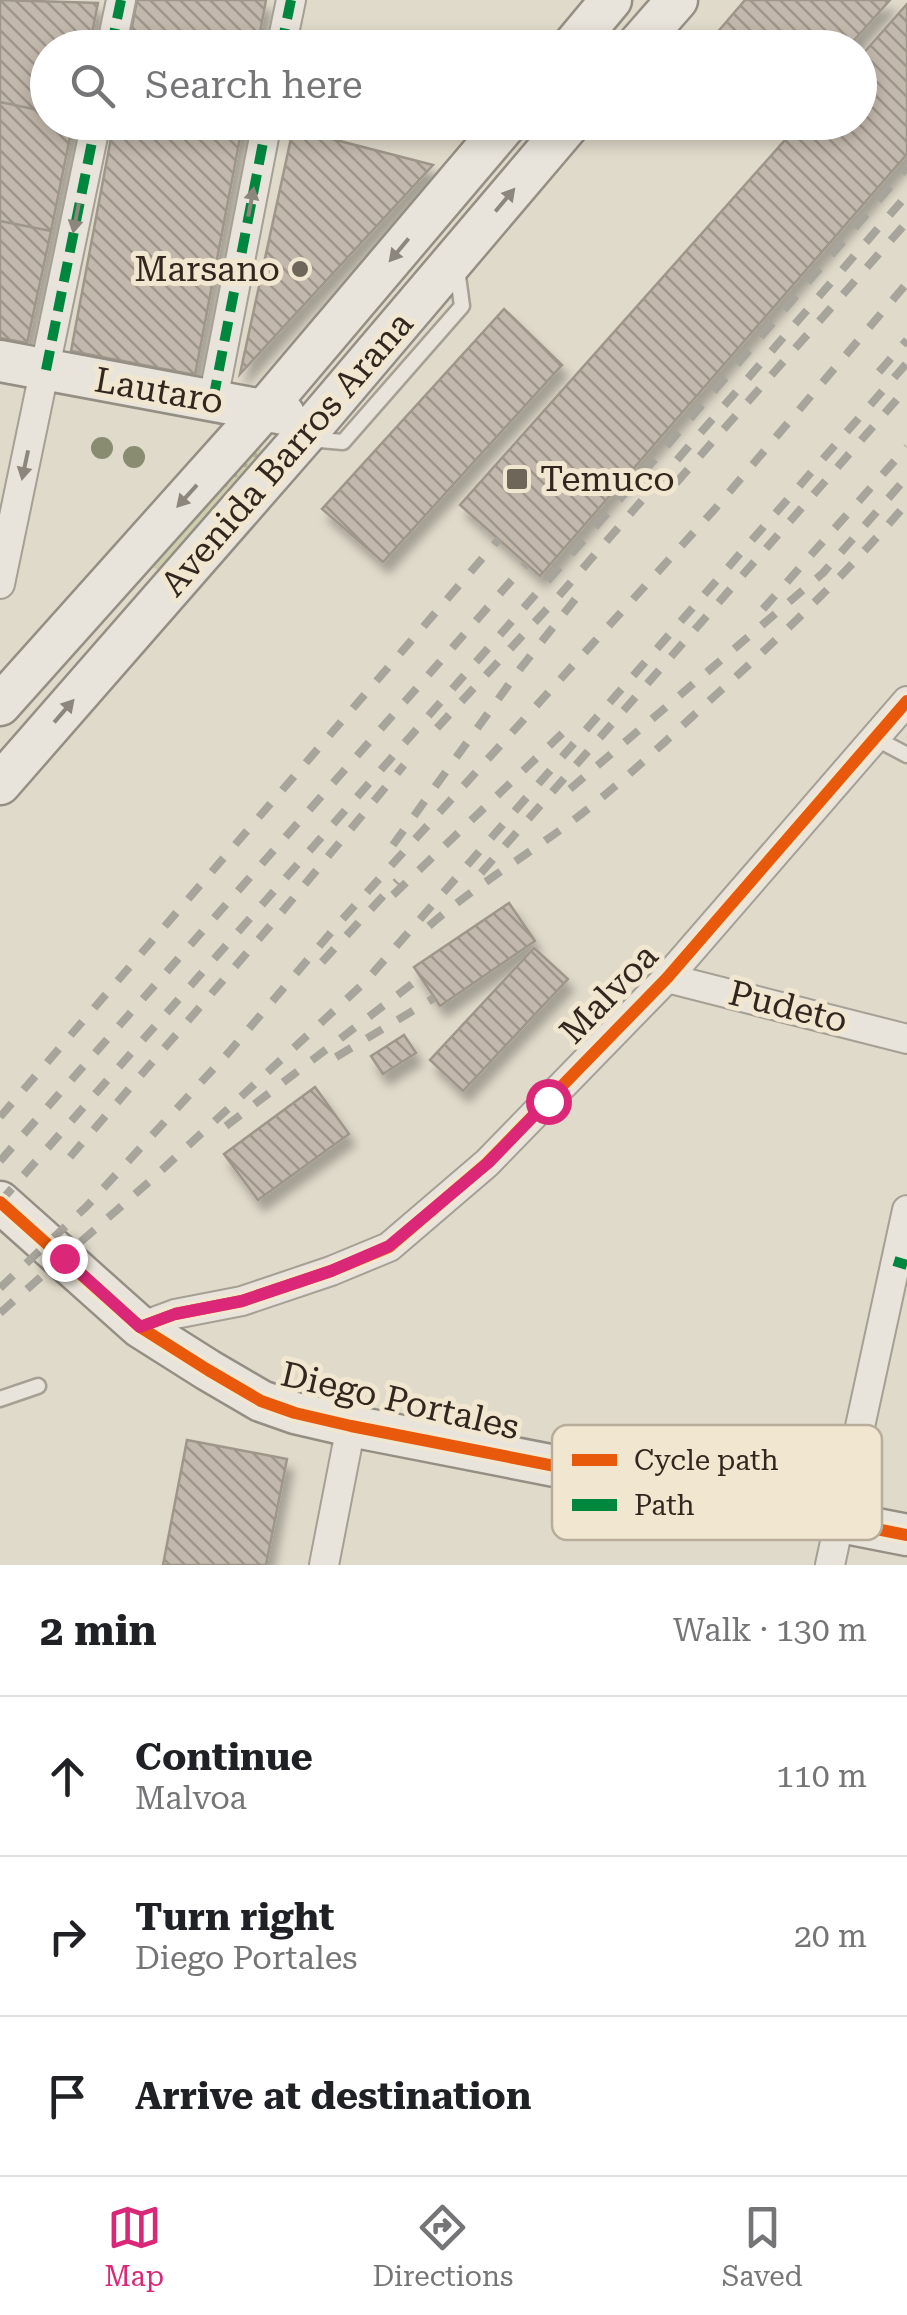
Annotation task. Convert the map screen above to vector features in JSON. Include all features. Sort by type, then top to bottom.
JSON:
[{"type":"main road","points":[[586,30],[612,0]]},
{"type":"main road","points":[[645,28],[677,0]]},
{"type":"main road","name":"Avenida Barros Arana","points":[[0,705],[264,410],[493,140]]},
{"type":"main road","name":"Avenida Barros Arana","points":[[0,784],[556,140]]},
{"type":"main road","name":"Lautaro","points":[[0,361],[264,410],[310,429]]},
{"type":"main road","name":"Diego Portales","points":[[0,1202],[140,1327],[261,1401],[350,1426],[552,1466]]},
{"type":"main road","name":"Diego Portales","points":[[882,1530],[907,1535]]},
{"type":"street","points":[[115,30],[121,0]]},
{"type":"street","points":[[284,30],[290,0]]},
{"type":"street","points":[[0,584],[92,140]]},
{"type":"street","points":[[213,400],[264,140]]},
{"type":"street","name":"Malvoa","points":[[140,1327],[175,1314],[242,1301],[331,1271],[389,1246],[488,1163],[667,978],[907,701]]},
{"type":"street","name":"Pudeto","points":[[667,978],[907,1039]]},
{"type":"street","points":[[859,1425],[907,1210]]},
{"type":"street","points":[[324,1565],[350,1426]]},
{"type":"street","points":[[830,1565],[835,1540]]},
{"type":"lane","points":[[875,738],[907,755]]},
{"type":"lane","points":[[0,1399],[38,1386]]},
{"type":"green space","points":[[248,443],[268,453],[160,572],[141,559]]},
{"type":"building","points":[[0,0],[98,3],[93,30],[30,30],[30,108],[0,102]]},
{"type":"building","points":[[137,0],[266,0],[260,30],[131,30]]},
{"type":"building","points":[[745,0],[890,0],[863,30],[719,30]]},
{"type":"building","points":[[907,4],[907,154],[540,576],[460,505],[785,140],[877,140],[877,38]]},
{"type":"building","points":[[0,102],[30,108],[30,140],[69,140],[51,231],[0,221]]},
{"type":"building","points":[[111,140],[240,140],[195,375],[71,351]]},
{"type":"building","name":"Marsano","points":[[291,140],[336,140],[433,165],[240,374]]},
{"type":"building","points":[[0,221],[51,231],[27,343],[0,338]]},
{"type":"building","points":[[504,309],[562,365],[383,562],[322,509]]},
{"type":"building","points":[[509,903],[535,941],[440,1006],[414,967]]},
{"type":"building","points":[[534,948],[568,979],[463,1091],[430,1060]]},
{"type":"building","points":[[404,1035],[416,1053],[383,1074],[371,1056]]},
{"type":"building","points":[[315,1087],[349,1134],[258,1200],[224,1154]]},
{"type":"building","points":[[187,1440],[287,1459],[266,1565],[163,1565]]},
{"type":"railway","points":[[0,1202],[907,167]]},
{"type":"railway","points":[[437,728],[558,597],[907,195]]},
{"type":"railway","points":[[676,483],[907,222]]},
{"type":"railway","points":[[0,1288],[86,1207],[229,1052],[339,923],[714,510],[907,283]]},
{"type":"railway","points":[[879,372],[907,340]]},
{"type":"railway","points":[[0,1313],[365,982],[907,363]]},
{"type":"railway","points":[[481,873],[907,388]]},
{"type":"railway","points":[[763,609],[907,447]]},
{"type":"railway","points":[[570,789],[823,573],[907,477]]},
{"type":"railway","points":[[429,926],[569,823],[634,769],[811,606],[907,503]]},
{"type":"railway","points":[[0,1117],[499,539]]},
{"type":"railway","points":[[0,1161],[526,564]]},
{"type":"railway","points":[[393,845],[520,669],[584,588]]},
{"type":"railway","points":[[393,895],[570,726]]},
{"type":"railway","points":[[70,1157],[404,765]]},
{"type":"railway","points":[[322,962],[397,881]]},
{"type":"railway","points":[[226,1126],[421,977]]},
{"type":"railway","points":[[336,1057],[434,998]]},
{"type":"marked path","points":[[115,30],[121,0]]},
{"type":"marked path","points":[[285,30],[291,0]]},
{"type":"marked path","points":[[46,370],[92,140]]},
{"type":"marked path","points":[[213,400],[264,140]]},
{"type":"marked path","points":[[894,1261],[907,1265]]},
{"type":"cycle path","points":[[140,1327],[175,1314],[242,1301],[389,1247],[487,1163],[667,978],[907,701]]},
{"type":"cycle path","points":[[0,1202],[140,1327],[261,1401],[351,1426],[552,1465]]},
{"type":"cycle path","points":[[882,1530],[907,1535]]},
{"type":"place","name":"Marsano","points":[[300,269]]},
{"type":"place","name":"Temuco","points":[[517,479]]},
{"type":"route","points":[[64,1258],[140,1327],[175,1314],[242,1301],[331,1271],[389,1246],[488,1163],[548,1101]]}]
